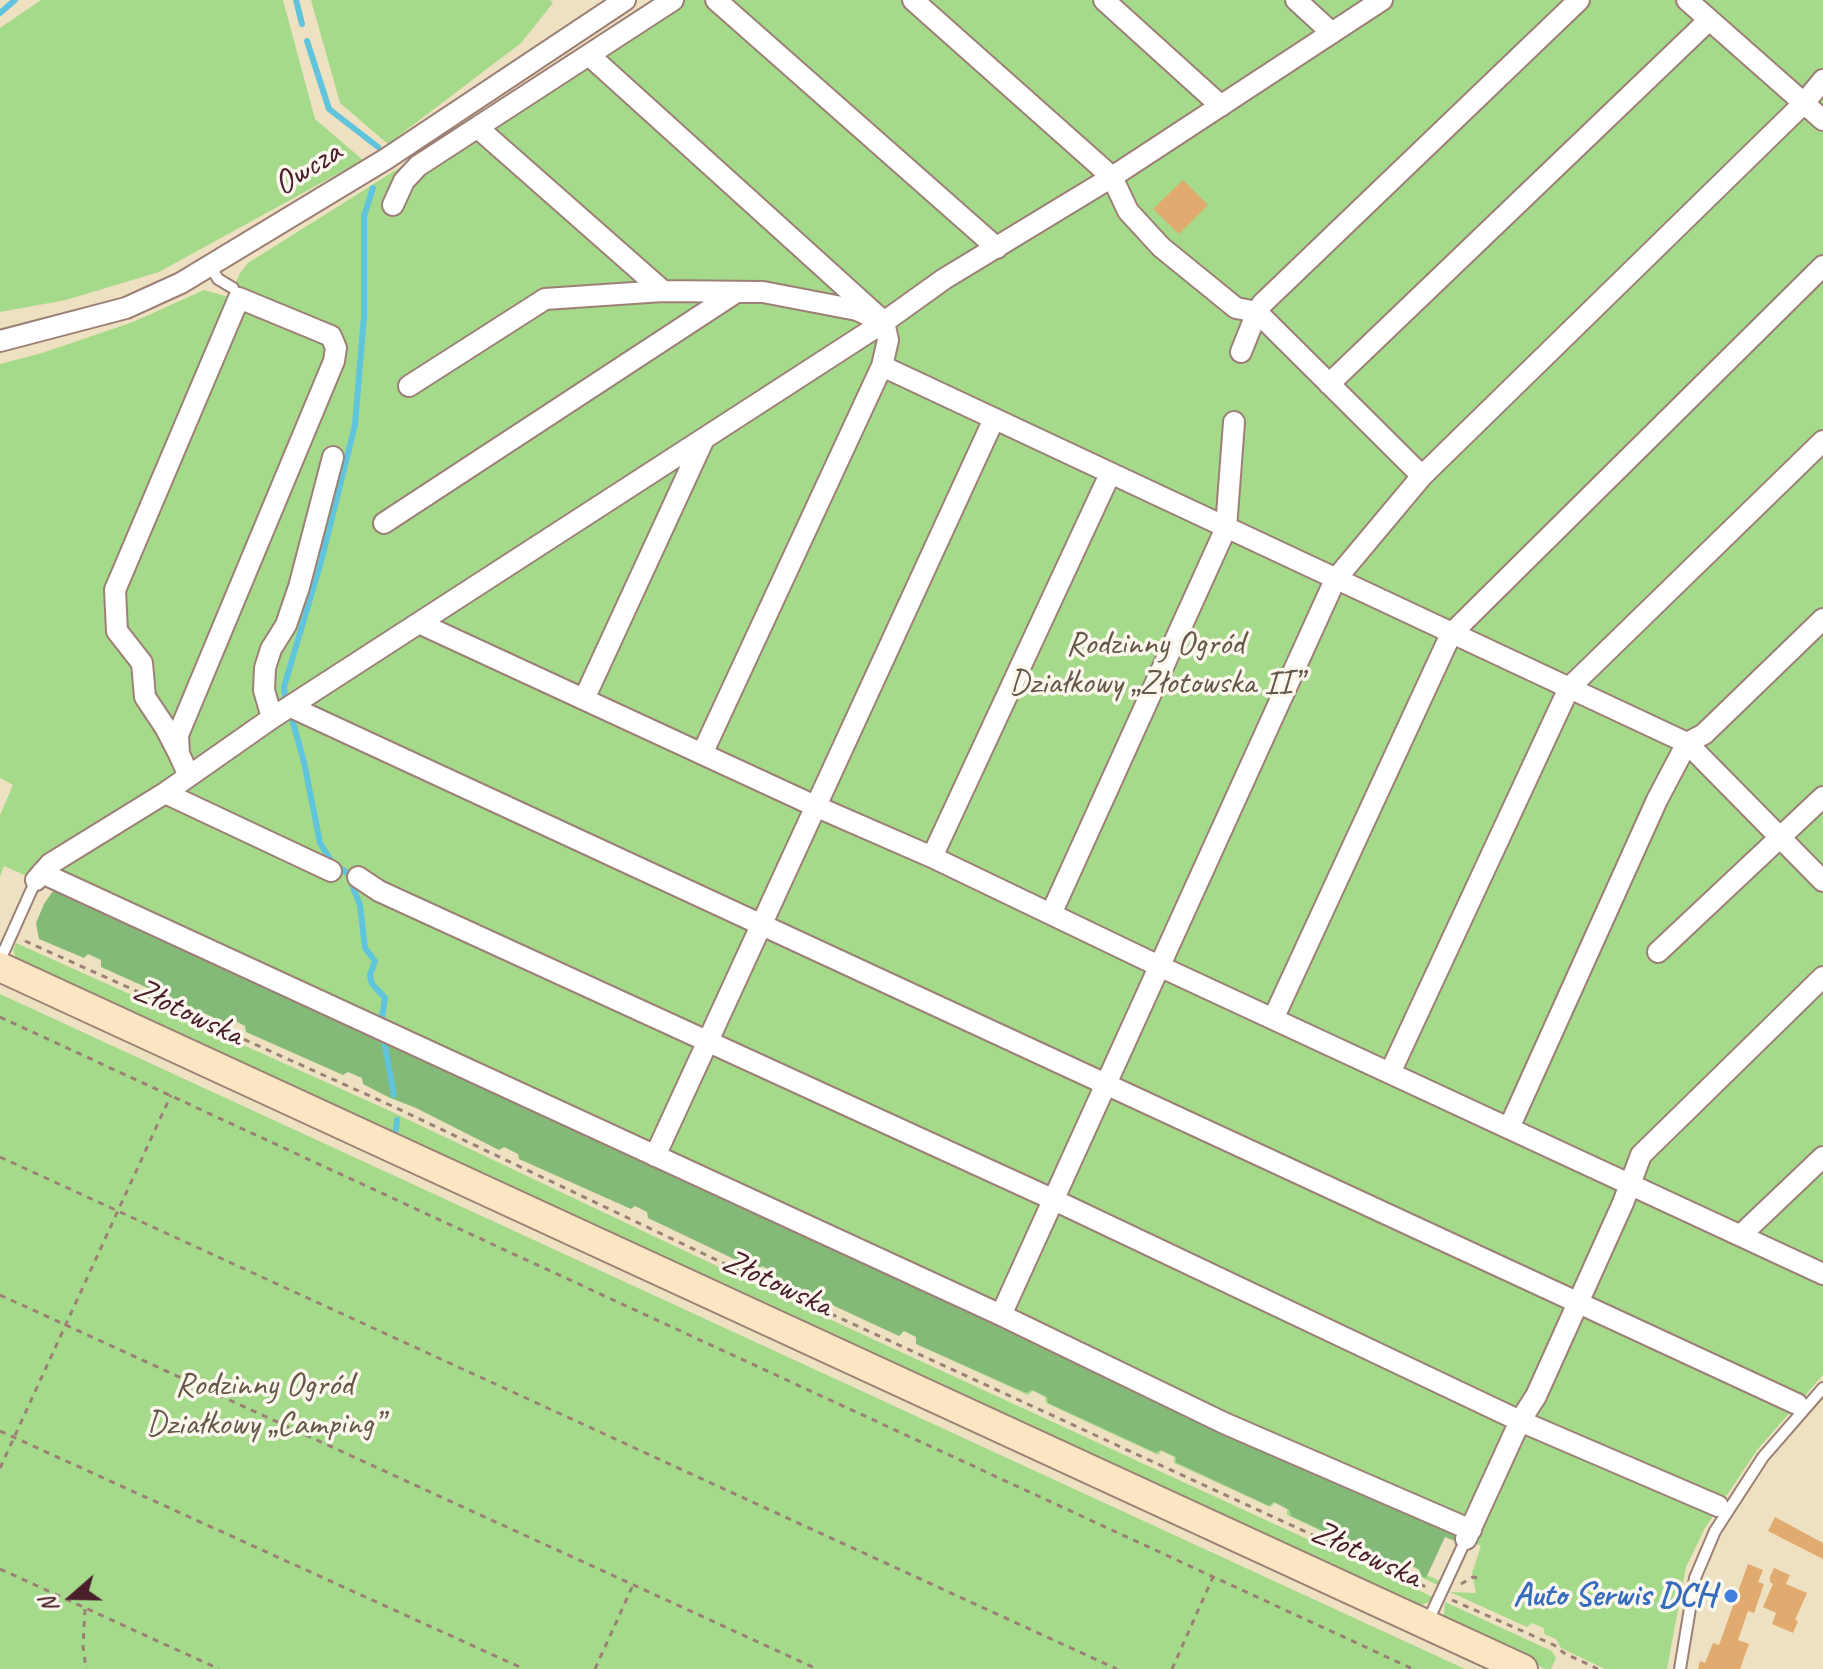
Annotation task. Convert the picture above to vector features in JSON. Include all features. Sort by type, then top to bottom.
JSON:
[{"type":"street","name":"Owcza","points":[[0,341],[126,308],[211,267],[386,159],[625,0]]},
{"type":"street","points":[[393,205],[404,181],[418,166],[673,0]]},
{"type":"street","points":[[716,0],[997,248]]},
{"type":"street","points":[[913,0],[1112,177],[1128,211],[1161,247],[1236,308],[1257,312],[1422,476]]},
{"type":"street","points":[[1104,0],[1221,106]]},
{"type":"street","points":[[1296,0],[1332,33]]},
{"type":"street","points":[[1382,0],[1112,177],[944,279],[704,440],[272,718],[165,793],[50,864],[39,876],[1001,1315],[1224,1423],[1468,1535],[1520,1421],[1536,1396],[1641,1155],[1823,977]]},
{"type":"street","points":[[1241,352],[1257,312],[1579,0]]},
{"type":"street","points":[[1687,0],[1823,120]]},
{"type":"street","points":[[1329,384],[1709,20]]},
{"type":"street","points":[[590,56],[884,322],[888,340],[882,366],[702,754]]},
{"type":"street","points":[[1001,1315],[1335,580],[1422,476],[1804,103],[1823,80]]},
{"type":"street","points":[[478,128],[663,291]]},
{"type":"street","points":[[1273,1019],[1451,634],[1823,266]]},
{"type":"street","points":[[409,386],[545,299],[663,291],[763,292],[857,310],[884,322]]},
{"type":"street","points":[[179,754],[178,735],[334,361],[336,348],[331,336],[236,293],[115,590],[117,631],[142,663],[145,697],[165,727],[189,776]]},
{"type":"street","points":[[384,523],[735,293]]},
{"type":"street","points":[[882,366],[1687,743],[1823,881]]},
{"type":"street","points":[[655,1156],[994,419]]},
{"type":"street","points":[[1051,914],[1226,528],[1234,422]]},
{"type":"street","points":[[584,699],[704,440]]},
{"type":"street","points":[[1390,1073],[1569,688],[1823,441]]},
{"type":"street","points":[[272,718],[264,690],[265,668],[271,649],[286,625],[299,587],[333,457]]},
{"type":"street","points":[[932,857],[1110,474]]},
{"type":"street","points":[[1509,1128],[1650,813],[1687,743],[1704,734],[1823,619]]},
{"type":"street","points":[[421,624],[932,857],[1159,966],[1823,1274]]},
{"type":"street","points":[[291,707],[1797,1404]]},
{"type":"street","points":[[165,793],[331,871]]},
{"type":"street","points":[[1658,952],[1823,797]]},
{"type":"street","points":[[358,877],[379,891],[1052,1199],[1520,1421],[1718,1506]]},
{"type":"street","name":"Złotowska","points":[[0,967],[1523,1669]]},
{"type":"street","points":[[1742,1234],[1823,1157]]},
{"type":"lane","points":[[211,267],[218,279],[236,293]]},
{"type":"lane","points":[[0,960],[39,876]]},
{"type":"lane","points":[[1680,1669],[1695,1578],[1715,1531],[1763,1457],[1823,1388]]},
{"type":"lane","points":[[1427,1623],[1468,1535]]},
{"type":"path","points":[[18,937],[390,1105],[803,1301],[1435,1592]]},
{"type":"path","points":[[0,1017],[1413,1669]]},
{"type":"path","points":[[0,1468],[171,1095]]},
{"type":"path","points":[[0,1157],[1117,1669]]},
{"type":"path","points":[[0,1295],[817,1669]]},
{"type":"path","points":[[0,1431],[524,1669]]},
{"type":"path","points":[[0,1569],[219,1669]]},
{"type":"path","points":[[1172,1669],[1213,1577]]},
{"type":"path","points":[[1459,1586],[1473,1577],[1483,1579]]},
{"type":"path","points":[[595,1669],[634,1585]]},
{"type":"path","points":[[1447,1597],[1554,1645],[1598,1669]]},
{"type":"path","points":[[85,1608],[83,1646],[86,1669]]},
{"type":"green space","points":[[41,0],[283,0],[315,119],[363,160],[159,272],[66,300],[0,312],[0,28]]},
{"type":"green space","points":[[311,0],[550,0],[553,3],[521,43],[388,144],[340,103]]},
{"type":"green space","name":"Rodzinny Ogród Działkowy „Złotowska II”","points":[[657,0],[1823,0],[1823,1375],[1757,1450],[1705,1528],[1686,1567],[1667,1669],[1605,1669],[1561,1648],[1556,1639],[1544,1634],[1544,1628],[1532,1623],[1527,1627],[1450,1592],[1476,1593],[1472,1573],[1481,1546],[318,1013],[36,880],[4,866],[0,877],[0,815],[13,785],[0,778],[0,364],[133,322],[204,290],[229,297],[248,263],[477,119]]},
{"type":"green space","points":[[55,888],[318,1013],[1460,1537],[1458,1542],[1445,1537],[1426,1578],[1421,1576],[1420,1570],[1406,1563],[1400,1567],[1291,1516],[1289,1510],[1274,1502],[1269,1506],[1176,1463],[1176,1457],[1161,1450],[1156,1453],[1048,1403],[1047,1397],[1032,1390],[1026,1393],[916,1344],[916,1337],[904,1331],[899,1336],[774,1278],[774,1272],[762,1266],[757,1270],[648,1218],[647,1212],[635,1206],[631,1209],[519,1159],[518,1154],[504,1147],[499,1150],[363,1084],[362,1078],[348,1072],[343,1075],[246,1032],[245,1026],[233,1020],[228,1024],[101,967],[101,960],[88,954],[84,958],[39,939],[36,923]]},
{"type":"green space","points":[[16,943],[388,1110],[801,1306],[1433,1597],[1418,1607],[18,964],[13,950]]},
{"type":"green space","name":"Rodzinny Ogród Działkowy „Camping”","points":[[0,994],[1465,1669],[0,1669]]},
{"type":"green space","points":[[916,1344],[1026,1393],[1032,1390],[1047,1397],[1049,1403],[1156,1453],[1161,1450],[1177,1457],[1176,1463],[1269,1506],[1274,1502],[1289,1510],[1291,1516],[1406,1564],[1401,1568],[1287,1515],[1287,1509],[1275,1503],[1270,1507],[1174,1463],[1174,1457],[1161,1451],[1158,1455],[1046,1403],[1045,1397],[1033,1391],[1028,1395]]},
{"type":"green space","points":[[1409,1566],[1420,1570],[1421,1576],[1426,1578],[1427,1575],[1440,1581],[1438,1585],[1418,1576],[1419,1570]]},
{"type":"green space","points":[[1445,1602],[1552,1651],[1556,1658],[1551,1669],[1545,1669],[1451,1624],[1444,1615]]},
{"type":"building","points":[[1183,180],[1208,205],[1179,234],[1153,209]]},
{"type":"building","points":[[1775,1517],[1823,1543],[1823,1559],[1768,1531]]},
{"type":"building","points":[[1748,1564],[1763,1570],[1758,1582],[1764,1584],[1754,1613],[1748,1611],[1738,1640],[1749,1644],[1740,1669],[1698,1669],[1700,1661],[1705,1663],[1713,1643],[1719,1645]]},
{"type":"building","points":[[1774,1568],[1790,1575],[1786,1584],[1807,1593],[1795,1620],[1798,1621],[1793,1633],[1772,1624],[1776,1613],[1763,1607],[1773,1584],[1770,1577]]},
{"type":"waterway","points":[[0,13],[15,0]]},
{"type":"waterway","points":[[296,0],[302,24]]},
{"type":"waterway","points":[[307,41],[329,109],[378,147]]},
{"type":"waterway","points":[[322,558],[355,425],[364,316],[364,216],[373,188]]},
{"type":"waterway","points":[[285,700],[284,687],[321,562]]},
{"type":"waterway","points":[[292,719],[320,843],[332,862],[347,873]]},
{"type":"waterway","points":[[351,882],[360,905],[365,948],[375,961],[370,975],[372,984],[385,998],[381,1024]]},
{"type":"waterway","points":[[384,1041],[394,1095]]},
{"type":"waterway","points":[[396,1130],[397,1120]]},
{"type":"place","name":"Auto Serwis DCH","points":[[1731,1596]]}]
